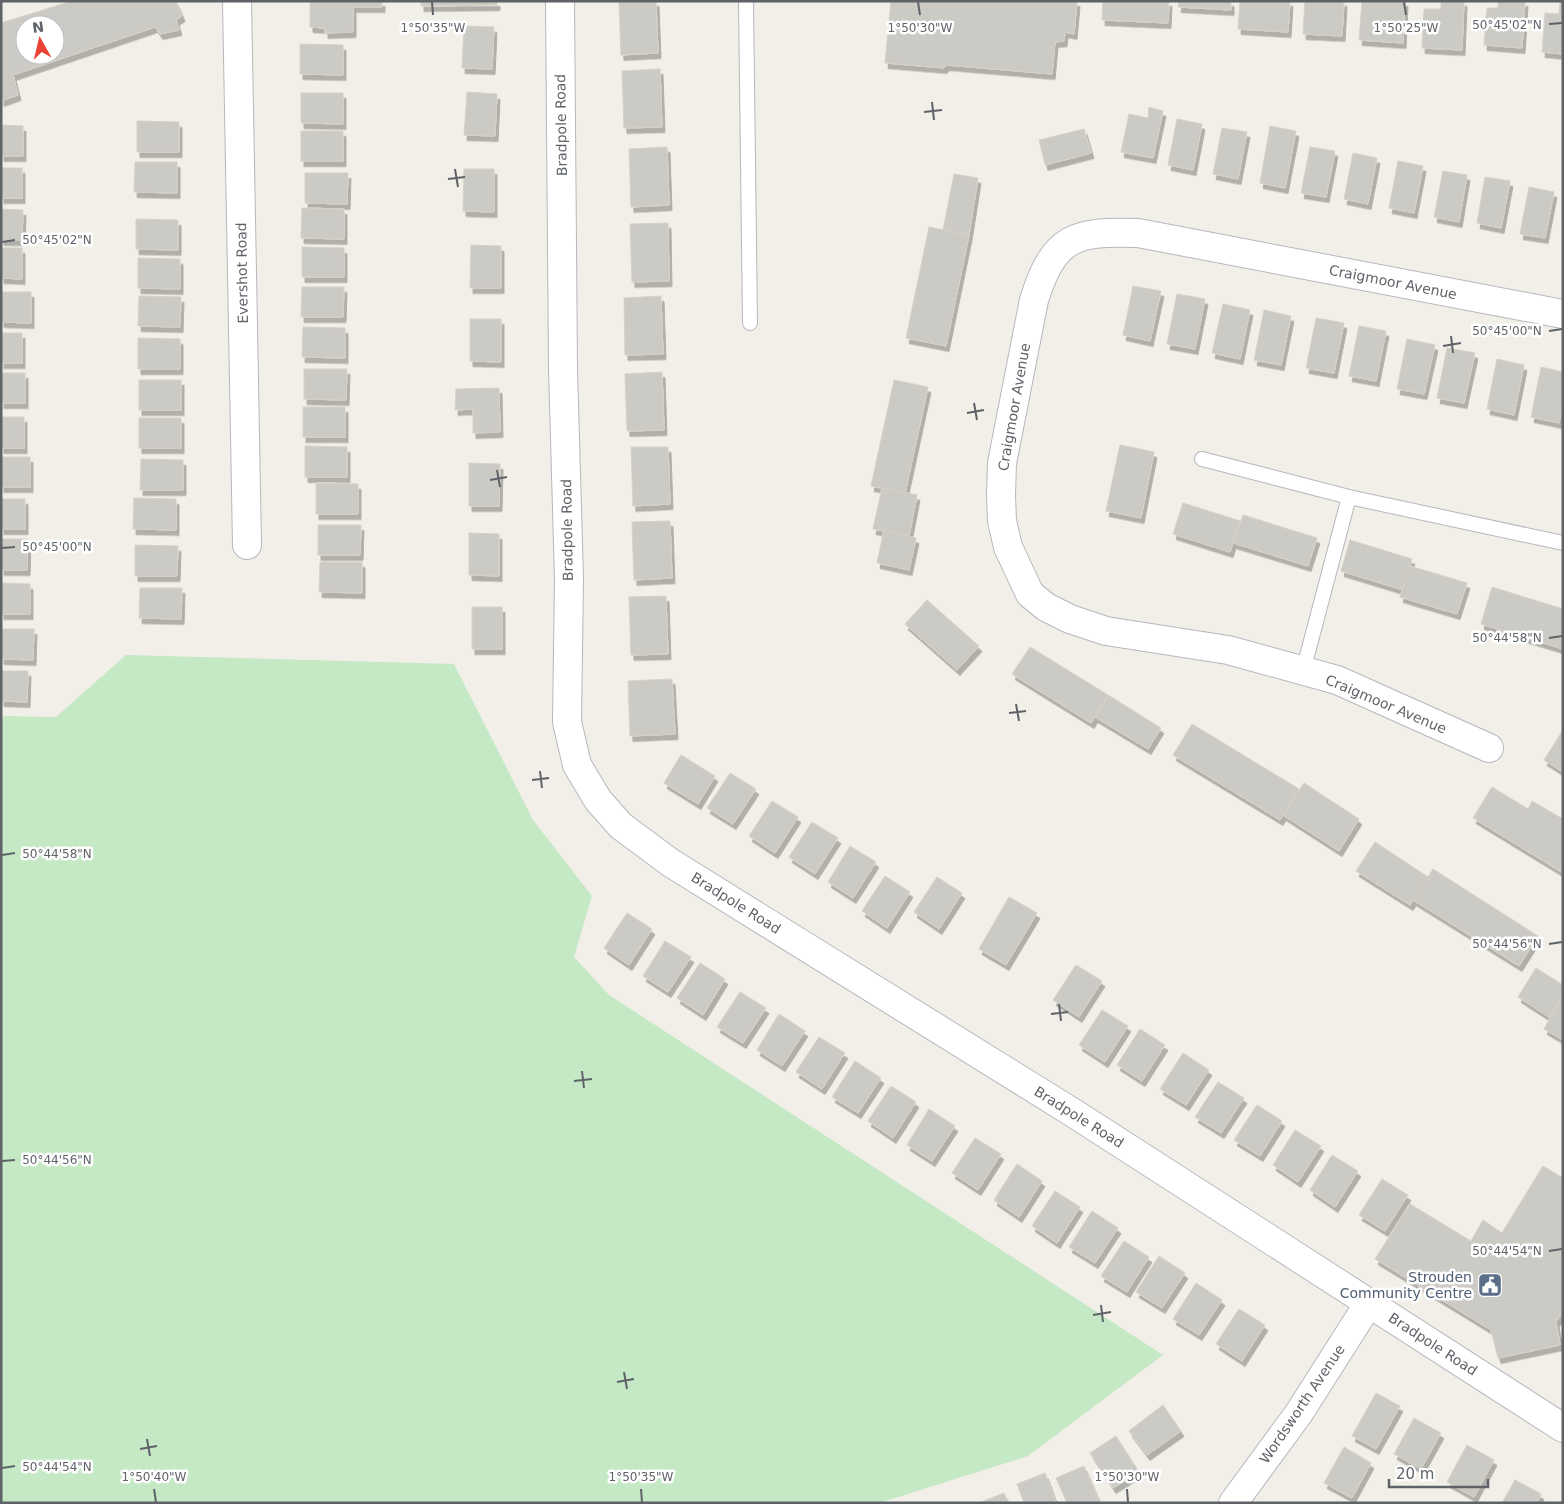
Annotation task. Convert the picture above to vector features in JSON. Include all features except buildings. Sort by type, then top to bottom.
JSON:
[{"type":"street","name":"Evershot Road","points":[[237,1],[247,545]]},
{"type":"street","name":"Bradpole Road","points":[[560,1],[563,369],[569,579],[567,722],[577,765],[598,800],[621,826],[672,863],[1075,1114],[1562,1427]]},
{"type":"street","name":"Craigmoor Avenue","points":[[1489,748],[1337,680],[1228,650],[1106,631],[1070,619],[1046,608],[1030,594],[1008,547],[1002,521],[1002,462],[1034,300],[1041,277],[1050,260],[1060,249],[1071,239],[1078,237],[1100,232],[1138,233],[1563,314]]},
{"type":"street","name":"Wordsworth Avenue","points":[[1233,1503],[1299,1413],[1369,1303]]},
{"type":"lane","points":[[746,1],[750,323]]},
{"type":"lane","points":[[1202,459],[1349,497],[1563,543]]},
{"type":"lane","points":[[1302,671],[1349,497]]},
{"type":"green space","points":[[126,655],[454,664],[533,820],[592,896],[574,957],[609,995],[1163,1355],[1028,1456],[879,1503],[1,1503],[1,716],[56,717]]},
{"type":"place","name":"Strouden Community Centre","points":[[1490,1285]]}]
